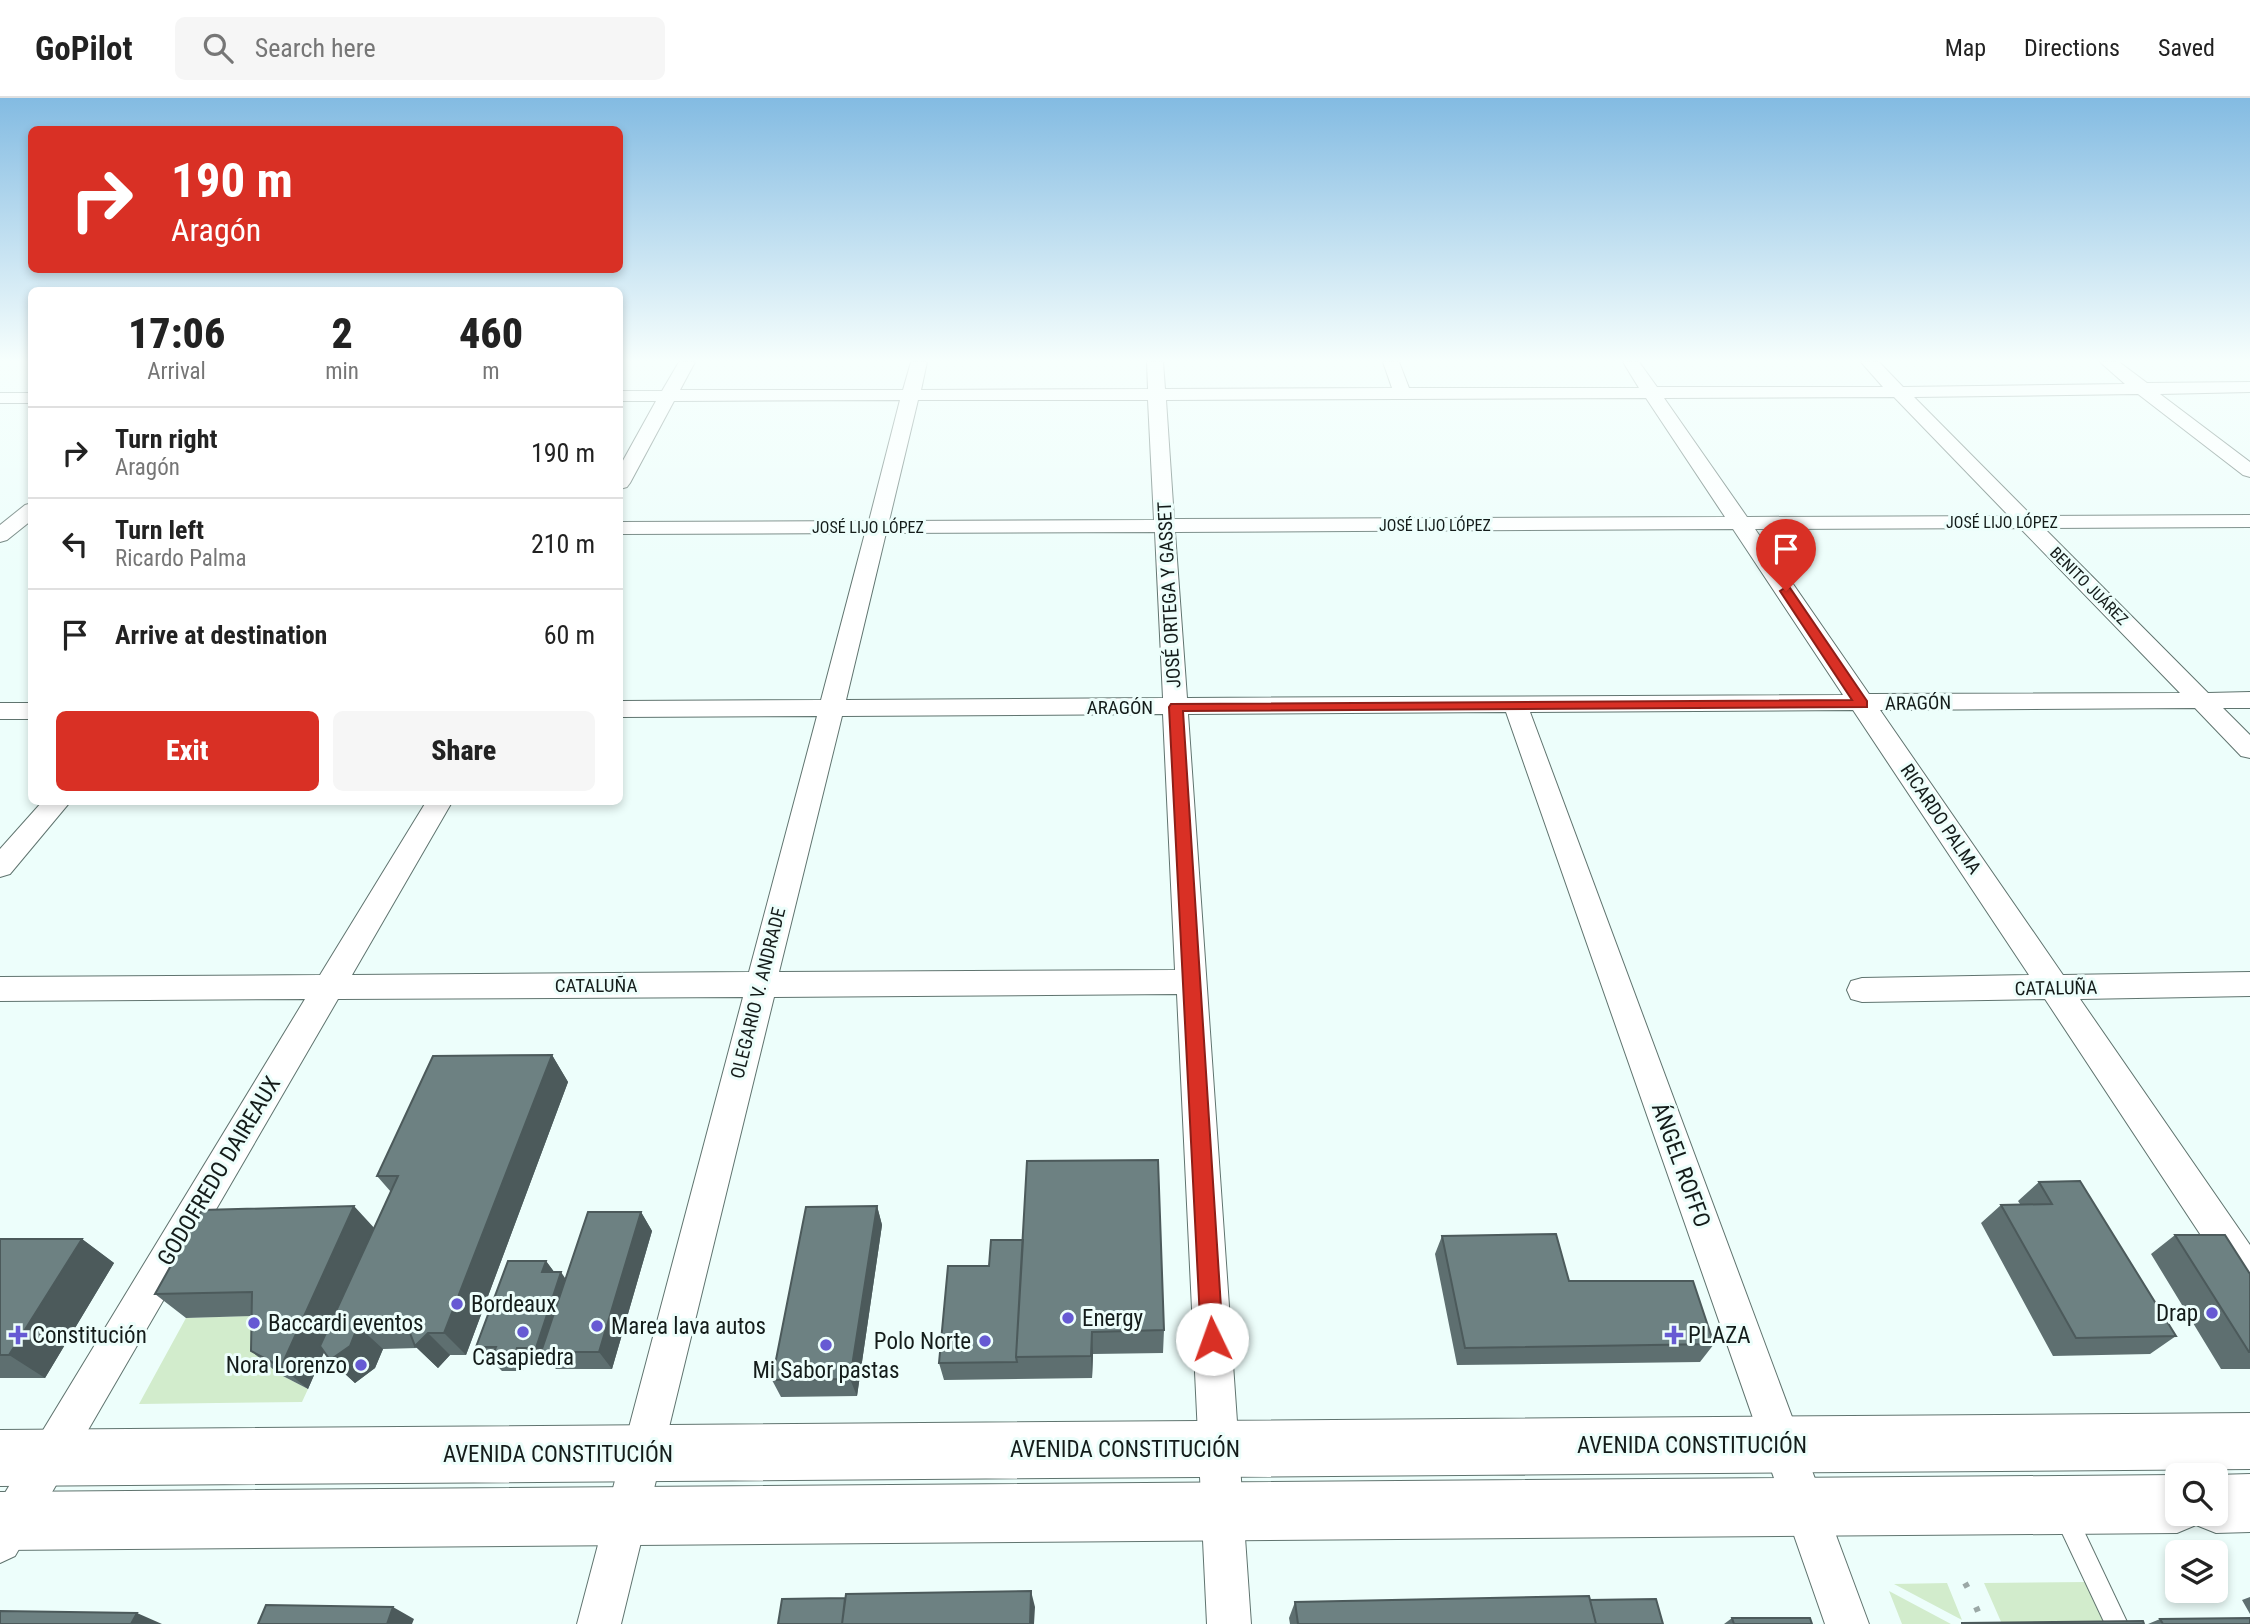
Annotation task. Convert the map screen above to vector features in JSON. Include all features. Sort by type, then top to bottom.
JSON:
[{"type":"main road","name":"AVENIDA CONSTITUCIÓN","points":[[25,1458],[2250,1441]]},
{"type":"main road","points":[[2228,1504],[2250,1503]]},
{"type":"main road","points":[[4,1527],[626,1516],[2165,1504]]},
{"type":"street","points":[[623,478],[647,433]]},
{"type":"street","name":"OLEGARIO V. ANDRADE","points":[[599,1624],[900,433]]},
{"type":"street","name":"JOSÉ ORTEGA Y GASSET","points":[[1159,433],[1229,1624]]},
{"type":"street","name":"RICARDO PALMA","points":[[1679,433],[2250,1277]]},
{"type":"street","name":"BENITO JUÁREZ","points":[[1939,433],[2250,750]]},
{"type":"street","points":[[2201,433],[2250,471]]},
{"type":"street","points":[[2,532],[28,512]]},
{"type":"street","name":"JOSÉ LIJO LÓPEZ","points":[[623,528],[2250,522]]},
{"type":"street","points":[[2,532],[28,530]]},
{"type":"street","name":"ARAGÓN","points":[[623,709],[2250,700]]},
{"type":"street","name":"ÁNGEL ROFFO","points":[[1516,706],[1847,1624]]},
{"type":"street","points":[[0,711],[28,711]]},
{"type":"street","points":[[0,866],[54,805]]},
{"type":"street","name":"GODOFREDO DAIREAUX","points":[[4,1527],[25,1458],[328,986],[437,805]]},
{"type":"street","name":"CATALUÑA","points":[[0,989],[1192,982]]},
{"type":"street","name":"CATALUÑA","points":[[1861,990],[2250,984]]},
{"type":"lane","points":[[2060,1505],[2117,1624]]},
{"type":"path","points":[[1965,1583],[1970,1592]]},
{"type":"green space","points":[[280,1315],[279,1374],[308,1389],[302,1402],[139,1404],[186,1318]]},
{"type":"green space","points":[[2087,1582],[2107,1624],[2002,1624],[1984,1583]]},
{"type":"green space","points":[[1947,1583],[1962,1620],[1894,1584]]},
{"type":"green space","points":[[1889,1591],[1951,1624],[1902,1624]]},
{"type":"building","points":[[552,1055],[444,1333],[428,1333],[415,1346],[410,1333],[413,1325],[358,1326],[350,1346],[330,1360],[320,1346],[398,1176],[377,1176],[433,1056]]},
{"type":"building","points":[[1158,1160],[1164,1330],[1092,1332],[1091,1356],[1016,1357],[1027,1161]]},
{"type":"building","points":[[2080,1181],[2176,1336],[2076,1338],[2001,1205],[2052,1204],[2039,1182]]},
{"type":"building","points":[[354,1206],[281,1367],[251,1351],[252,1292],[155,1294],[202,1210]]},
{"type":"building","points":[[877,1206],[850,1379],[772,1380],[806,1207]]},
{"type":"building","points":[[588,1212],[641,1212],[599,1352],[541,1352]]},
{"type":"building","points":[[1556,1234],[1569,1281],[1693,1281],[1714,1344],[1465,1348],[1442,1236]]},
{"type":"building","points":[[2175,1235],[2225,1235],[2250,1274],[2250,1352],[2249,1352]]},
{"type":"building","points":[[0,1239],[82,1239],[9,1355],[0,1355]]},
{"type":"building","points":[[991,1240],[1023,1240],[1017,1362],[939,1363],[948,1266],[989,1266]]},
{"type":"building","points":[[508,1261],[546,1261],[542,1272],[561,1272],[536,1348],[517,1348],[513,1359],[491,1360],[496,1347],[476,1347]]},
{"type":"building","points":[[1031,1591],[1030,1624],[842,1624],[846,1594]]},
{"type":"building","points":[[1589,1596],[1596,1624],[1298,1624],[1295,1602]]},
{"type":"building","points":[[845,1598],[842,1624],[778,1624],[782,1599]]},
{"type":"building","points":[[1656,1599],[1663,1624],[1596,1624],[1590,1600]]},
{"type":"building","points":[[266,1605],[393,1607],[387,1624],[258,1624]]},
{"type":"building","points":[[0,1611],[137,1613],[131,1624],[0,1624]]},
{"type":"building","points":[[1732,1618],[1810,1618],[1812,1624],[1734,1624]]},
{"type":"building","points":[[2250,1618],[2250,1624],[2163,1624],[2160,1619]]},
{"type":"building","points":[[2143,1621],[2144,1624],[1962,1624],[1962,1623]]},
{"type":"place","name":"Bordeaux","points":[[457,1304]]},
{"type":"place","name":"Drap","points":[[2212,1313]]},
{"type":"place","name":"Energy","points":[[1068,1318]]},
{"type":"place","name":"Baccardi eventos","points":[[254,1323]]},
{"type":"place","name":"Marea lava autos","points":[[597,1326]]},
{"type":"place","name":"Casapiedra","points":[[523,1332]]},
{"type":"place","name":"Constitución","points":[[18,1335]]},
{"type":"place","name":"PLAZA","points":[[1674,1335]]},
{"type":"place","name":"Polo Norte","points":[[985,1341]]},
{"type":"place","name":"Mi Sabor pastas","points":[[826,1345]]},
{"type":"place","name":"Nora Lorenzo","points":[[361,1365]]},
{"type":"route","points":[[1212,1339],[1176,707],[1862,704],[1786,591]]}]
